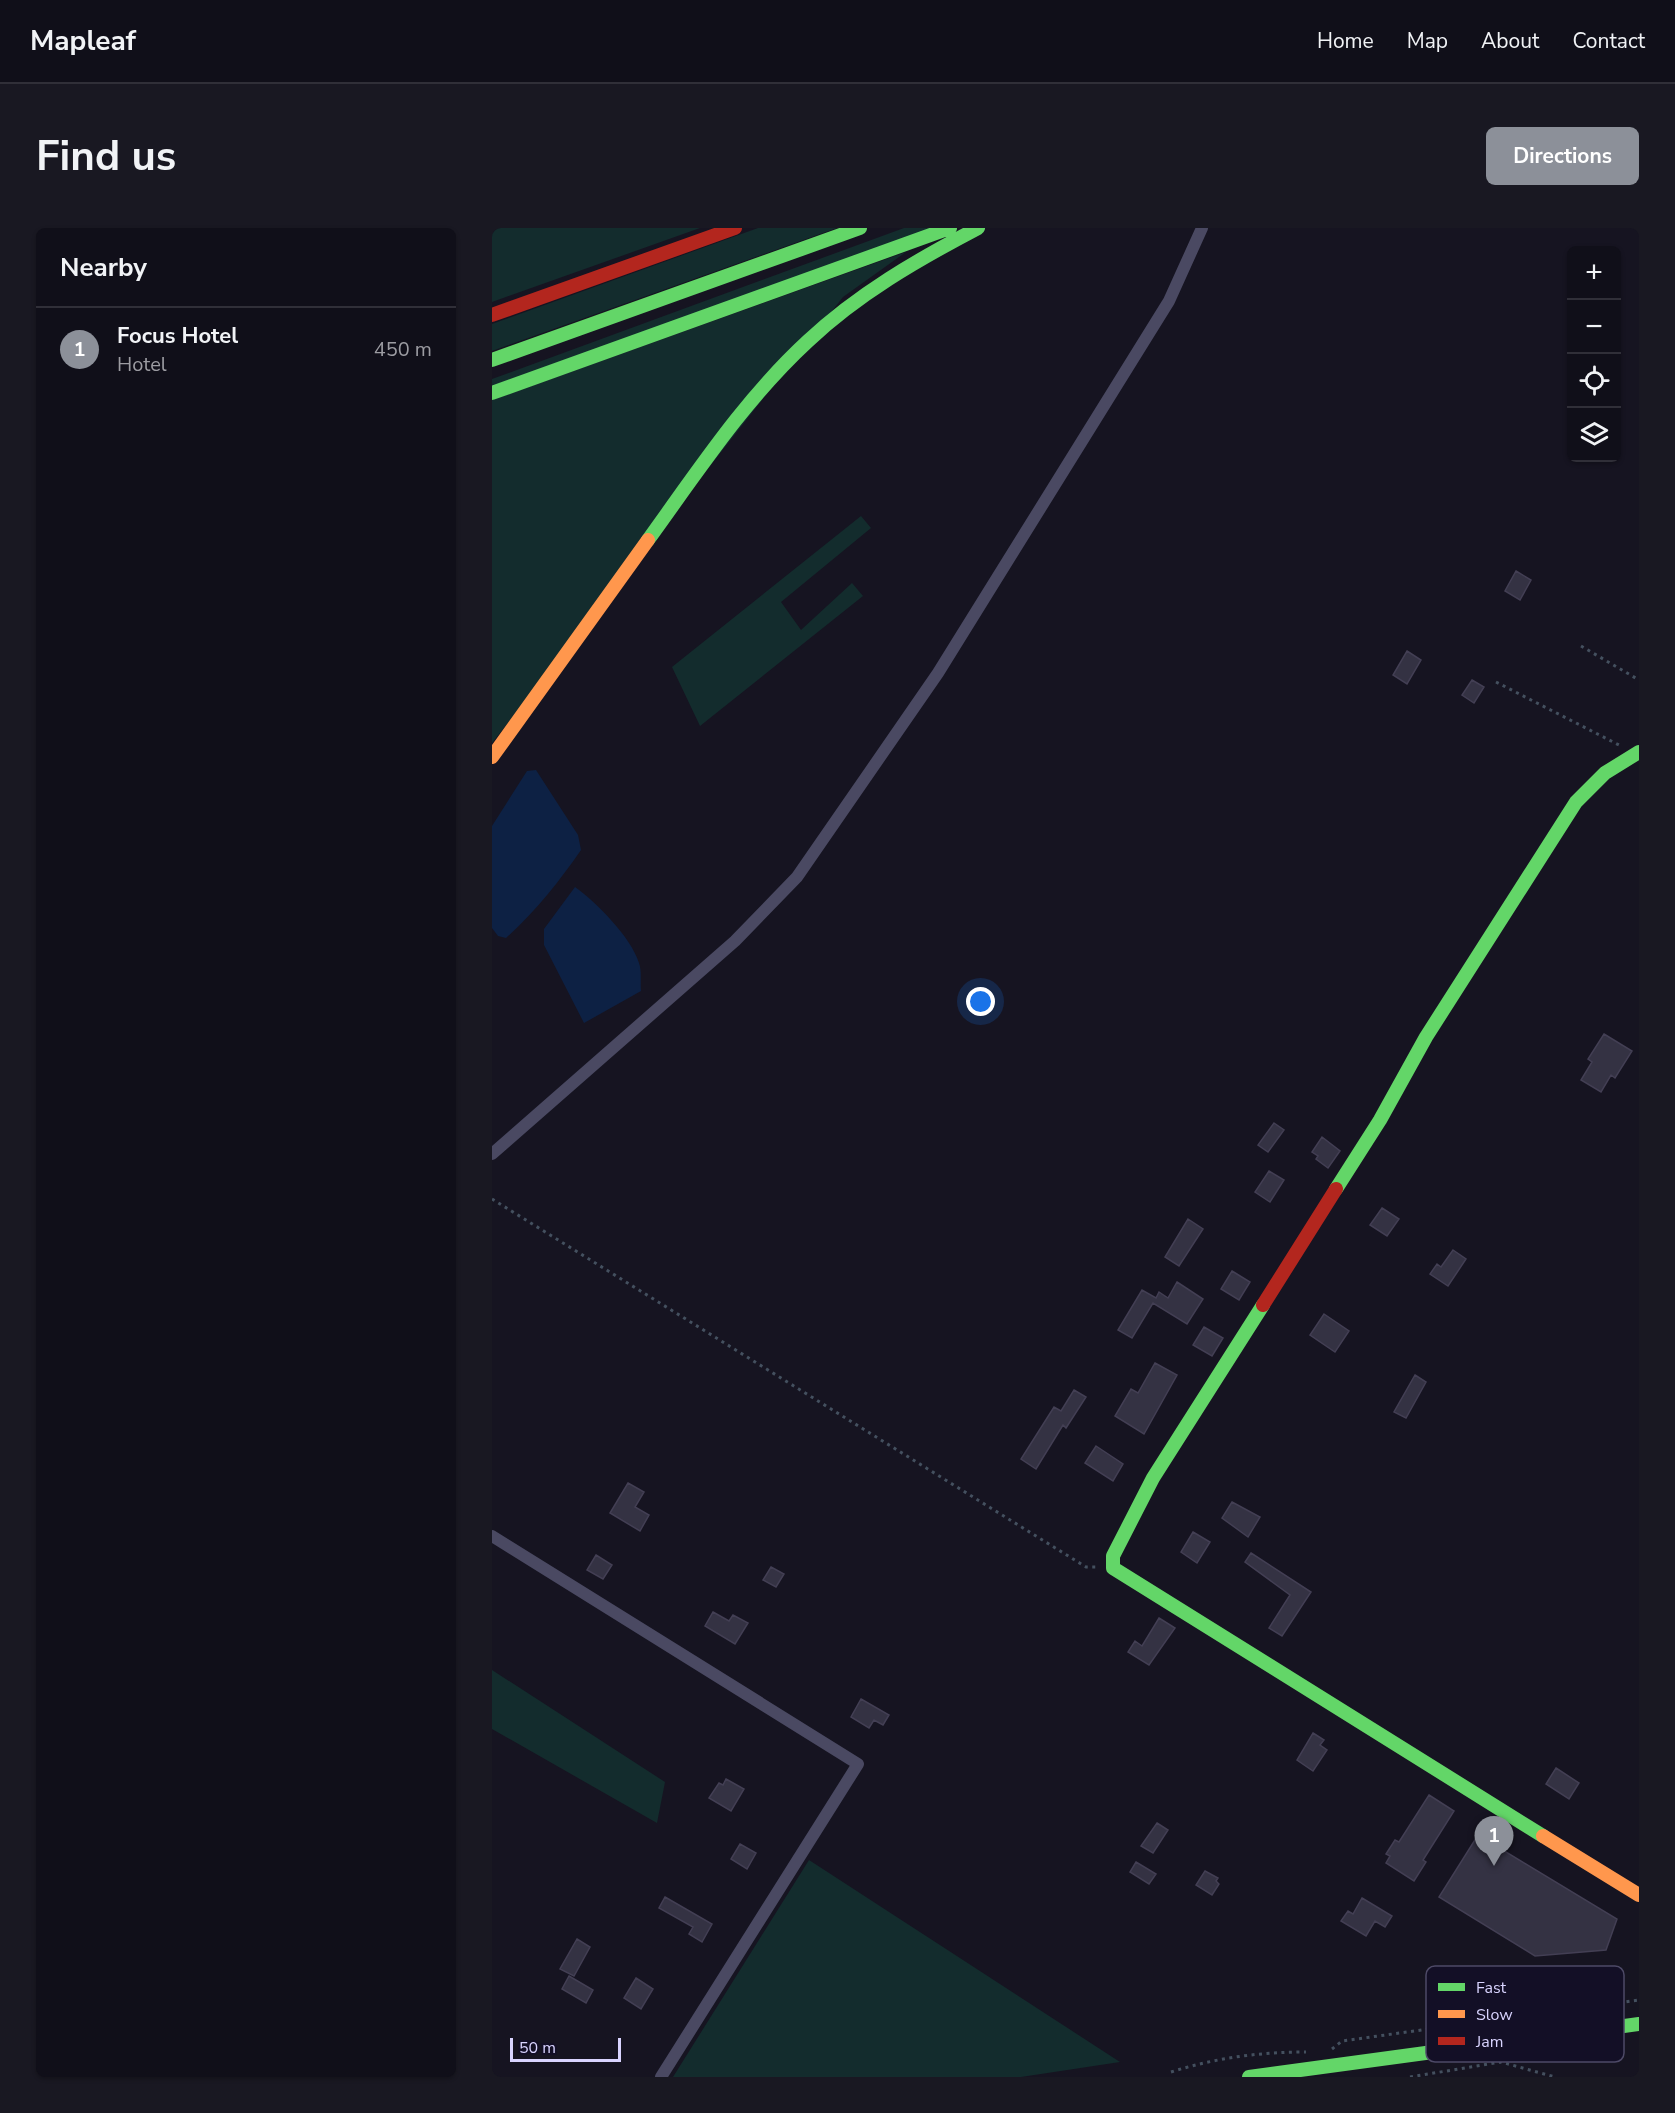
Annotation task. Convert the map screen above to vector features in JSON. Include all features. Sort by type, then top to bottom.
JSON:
[{"type":"main road","points":[[492,315],[735,228]]},
{"type":"main road","points":[[492,360],[860,228]]},
{"type":"main road","points":[[492,393],[950,228]]},
{"type":"main road","points":[[492,757],[730,428],[797,348],[876,284],[978,228]]},
{"type":"main road","points":[[1638,753],[1615,764],[1594,781],[1576,802],[1426,1037],[1380,1120],[1153,1479],[1113,1556],[1113,1568],[1127,1579],[1639,1895]]},
{"type":"main road","points":[[1624,2026],[1639,2024]]},
{"type":"main road","points":[[1249,2077],[1426,2053]]},
{"type":"street","points":[[492,1154],[735,941],[797,876],[938,673],[1169,301],[1202,228]]},
{"type":"street","points":[[492,1536],[858,1764],[661,2077]]},
{"type":"street","points":[[1356,2062],[1358,2077]]},
{"type":"path","points":[[1581,646],[1639,680]]},
{"type":"path","points":[[1496,682],[1638,753]]},
{"type":"path","points":[[492,1199],[1086,1567],[1113,1568]]},
{"type":"path","points":[[1624,2002],[1639,2000]]},
{"type":"path","points":[[1329,2052],[1342,2041],[1426,2029]]},
{"type":"path","points":[[1171,2072],[1209,2060],[1271,2052],[1309,2052]]},
{"type":"path","points":[[1410,2077],[1501,2062],[1555,2077]]},
{"type":"green space","points":[[492,228],[700,228],[492,302]]},
{"type":"green space","points":[[758,228],[837,228],[492,351],[492,324]]},
{"type":"green space","points":[[904,228],[933,228],[492,386],[492,379]]},
{"type":"green space","points":[[906,252],[843,297],[492,743],[492,400]]},
{"type":"green space","points":[[861,516],[871,528],[781,602],[801,630],[852,583],[863,596],[700,726],[672,667]]},
{"type":"green space","points":[[492,1670],[665,1782],[657,1823],[492,1729]]},
{"type":"green space","points":[[809,1860],[1120,2062],[1021,2077],[673,2077]]},
{"type":"water","points":[[536,770],[578,835],[581,850],[546,896],[506,938],[498,936],[492,928],[492,826],[527,771]]},
{"type":"water","points":[[575,887],[621,931],[635,953],[641,973],[641,991],[584,1023],[544,945],[544,929]]},
{"type":"building","points":[[1516,571],[1531,580],[1520,600],[1505,591]]},
{"type":"building","points":[[1407,651],[1421,660],[1407,684],[1393,675]]},
{"type":"building","points":[[1472,680],[1484,687],[1474,703],[1462,695]]},
{"type":"building","points":[[1604,1034],[1632,1051],[1615,1078],[1611,1075],[1601,1092],[1581,1080],[1592,1062],[1588,1059]]},
{"type":"building","points":[[1274,1123],[1284,1130],[1268,1152],[1258,1145]]},
{"type":"building","points":[[1322,1137],[1340,1151],[1328,1168],[1316,1159],[1318,1156],[1312,1152]]},
{"type":"building","points":[[1269,1171],[1284,1180],[1270,1202],[1255,1192]]},
{"type":"building","points":[[1382,1208],[1399,1219],[1387,1236],[1370,1225]]},
{"type":"building","points":[[1188,1219],[1203,1229],[1179,1266],[1165,1257]]},
{"type":"building","points":[[1453,1250],[1466,1259],[1448,1286],[1430,1274],[1437,1264],[1441,1267]]},
{"type":"building","points":[[1232,1271],[1250,1282],[1239,1300],[1221,1289]]},
{"type":"building","points":[[1177,1282],[1203,1299],[1187,1324],[1153,1303],[1132,1338],[1118,1330],[1142,1290],[1156,1298],[1159,1292],[1168,1298]]},
{"type":"building","points":[[1324,1314],[1349,1331],[1335,1352],[1310,1335]]},
{"type":"building","points":[[1204,1327],[1223,1338],[1212,1356],[1193,1345]]},
{"type":"building","points":[[1155,1363],[1177,1375],[1144,1434],[1115,1416],[1131,1389],[1138,1393]]},
{"type":"building","points":[[1415,1375],[1426,1382],[1406,1418],[1394,1412]]},
{"type":"building","points":[[1074,1390],[1086,1397],[1066,1428],[1063,1425],[1036,1469],[1021,1459],[1054,1407],[1061,1411]]},
{"type":"building","points":[[1096,1446],[1123,1464],[1113,1481],[1085,1463]]},
{"type":"building","points":[[628,1483],[644,1492],[635,1507],[649,1515],[640,1531],[610,1513]]},
{"type":"building","points":[[1232,1502],[1260,1517],[1248,1537],[1222,1518]]},
{"type":"building","points":[[1193,1532],[1210,1542],[1197,1563],[1181,1552]]},
{"type":"building","points":[[1251,1553],[1311,1592],[1282,1636],[1269,1628],[1290,1595],[1245,1562]]},
{"type":"building","points":[[596,1555],[612,1565],[603,1579],[587,1570]]},
{"type":"building","points":[[771,1567],[784,1574],[776,1587],[763,1580]]},
{"type":"building","points":[[713,1612],[729,1621],[733,1615],[748,1623],[735,1644],[705,1626]]},
{"type":"building","points":[[1159,1618],[1175,1628],[1149,1665],[1128,1652],[1135,1641],[1142,1646]]},
{"type":"building","points":[[861,1699],[889,1715],[883,1725],[874,1720],[869,1728],[851,1717]]},
{"type":"building","points":[[1313,1733],[1324,1740],[1320,1745],[1327,1750],[1313,1771],[1297,1760]]},
{"type":"building","points":[[1556,1768],[1579,1783],[1569,1799],[1546,1784]]},
{"type":"building","points":[[726,1779],[744,1789],[731,1811],[709,1798],[719,1783],[723,1785]]},
{"type":"building","points":[[1429,1795],[1454,1811],[1423,1860],[1426,1862],[1414,1881],[1386,1863],[1390,1856],[1386,1854],[1395,1840],[1399,1842]]},
{"type":"building","points":[[1157,1823],[1168,1830],[1153,1853],[1141,1846]]},
{"type":"building","points":[[1478,1835],[1617,1919],[1606,1950],[1535,1956],[1439,1897]]},
{"type":"building","points":[[740,1844],[756,1853],[747,1869],[731,1859]]},
{"type":"building","points":[[1136,1862],[1156,1874],[1149,1884],[1130,1872]]},
{"type":"building","points":[[1205,1871],[1218,1878],[1216,1881],[1219,1884],[1212,1895],[1196,1885]]},
{"type":"building","points":[[665,1897],[712,1924],[702,1942],[689,1934],[693,1927],[659,1908]]},
{"type":"building","points":[[1362,1898],[1392,1916],[1385,1927],[1375,1921],[1366,1936],[1341,1921],[1348,1911],[1353,1914]]},
{"type":"building","points":[[577,1939],[590,1947],[574,1976],[560,1969]]},
{"type":"building","points":[[569,1976],[593,1990],[586,2003],[562,1989]]},
{"type":"building","points":[[636,1978],[653,1989],[641,2009],[624,1998]]},
{"type":"traffic: fast","points":[[492,360],[860,228]]},
{"type":"traffic: fast","points":[[492,393],[950,228]]},
{"type":"traffic: fast","points":[[648,540],[743,411],[785,363],[808,341],[847,308],[889,279],[978,228]]},
{"type":"traffic: fast","points":[[1336,1189],[1380,1120],[1426,1037],[1576,802],[1605,773],[1639,752]]},
{"type":"traffic: fast","points":[[1263,1305],[1153,1478],[1113,1556],[1113,1568],[1543,1836]]},
{"type":"traffic: fast","points":[[1624,2026],[1639,2024]]},
{"type":"traffic: fast","points":[[1249,2077],[1426,2053]]},
{"type":"traffic: slow","points":[[492,757],[648,540]]},
{"type":"traffic: slow","points":[[1543,1836],[1639,1895]]},
{"type":"traffic: jam","points":[[492,315],[735,228]]},
{"type":"traffic: jam","points":[[1263,1305],[1336,1189]]},
{"type":"place","name":"Focus Hotel","points":[[1494,1866]]}]
